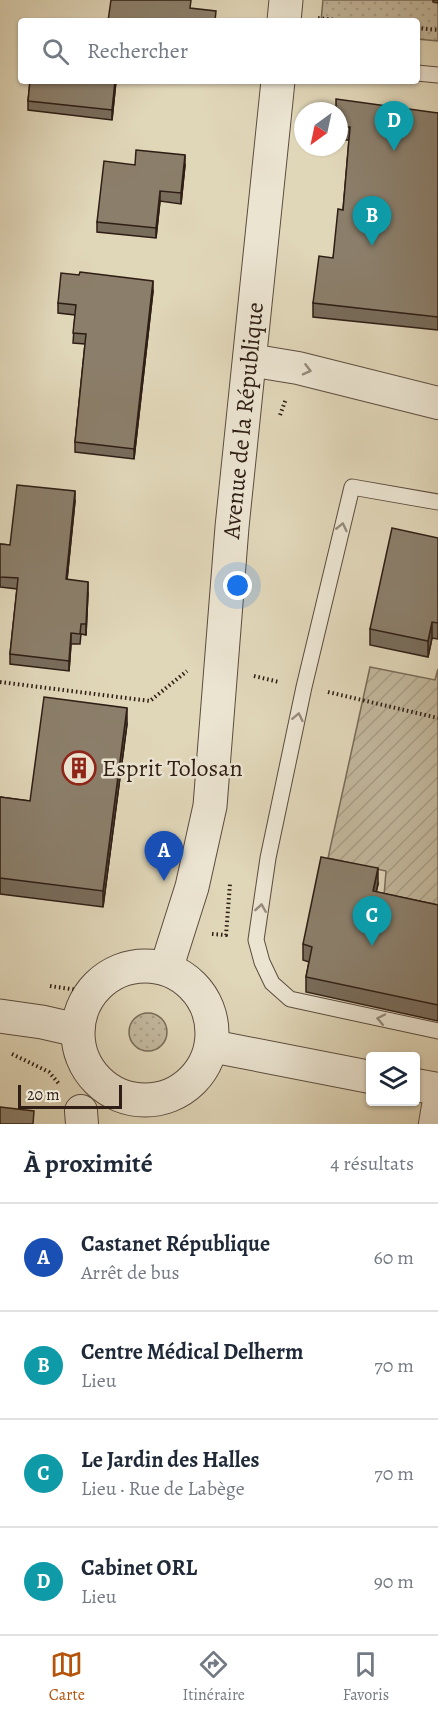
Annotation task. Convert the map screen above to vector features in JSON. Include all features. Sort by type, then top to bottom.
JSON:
[{"type":"street","points":[[284,18],[286,0]]},
{"type":"street","name":"Avenue de la République","points":[[166,969],[192,886],[210,806],[232,527],[278,84]]},
{"type":"street","points":[[249,360],[298,368],[438,403]]},
{"type":"street","points":[[146,965],[166,969],[187,980],[203,998],[212,1021],[211,1046],[206,1062],[189,1083],[167,1096],[153,1112],[107,1089],[91,1072],[80,1053],[77,1030],[81,1010],[91,992],[106,977],[125,968],[146,965]]},
{"type":"street","points":[[0,1016],[77,1030]]},
{"type":"street","points":[[211,1046],[366,1076]]},
{"type":"street","points":[[420,1086],[438,1089]]},
{"type":"street","points":[[435,1124],[438,1106]]},
{"type":"lane","points":[[420,74],[438,75]]},
{"type":"lane","points":[[438,502],[352,486],[304,687],[268,858],[256,940],[262,962],[272,983],[290,999],[438,1031]]},
{"type":"path","points":[[420,28],[438,30]]},
{"type":"path","points":[[0,682],[150,701],[186,671],[221,672]]},
{"type":"path","points":[[10,1053],[49,1072],[82,1118]]},
{"type":"shaded area","points":[[323,0],[438,0],[438,41],[420,39],[420,18],[321,18]]},
{"type":"shaded area","points":[[370,667],[435,680],[438,669],[438,907],[384,896],[386,871],[328,858]]},
{"type":"shaded area","points":[[148,1013],[155,1014],[161,1019],[166,1025],[166,1039],[161,1045],[155,1050],[148,1051],[141,1050],[135,1045],[130,1039],[129,1032],[130,1025],[135,1019],[141,1014]]},
{"type":"building","points":[[111,0],[191,0],[190,8],[216,11],[215,18],[108,18]]},
{"type":"building","points":[[30,84],[115,84],[112,110],[28,101]]},
{"type":"building","points":[[336,99],[438,113],[438,317],[313,303],[319,256],[333,258],[338,209],[343,210],[350,127],[348,127],[348,102],[336,102]]},
{"type":"building","points":[[136,150],[185,155],[181,193],[160,191],[156,228],[97,222],[104,161],[135,165]]},
{"type":"building","points":[[80,272],[153,281],[134,449],[75,442],[86,334],[73,333],[76,305],[58,303],[61,273],[79,275]]},
{"type":"building","points":[[17,485],[75,491],[66,579],[88,582],[86,624],[81,624],[80,634],[71,633],[69,661],[10,654],[18,578],[0,577],[0,544],[10,545]]},
{"type":"building","points":[[392,528],[438,538],[438,623],[432,622],[428,641],[370,629]]},
{"type":"building","name":"Esprit Tolosan","points":[[44,697],[127,708],[103,891],[0,878],[0,797],[30,801]]},
{"type":"building","points":[[321,857],[378,868],[373,891],[438,905],[438,1005],[306,977],[312,947],[303,944]]},
{"type":"building","points":[[0,1107],[34,1111],[33,1124],[0,1124]]},
{"type":"place","name":"Cabinet ORL","points":[[394,151]]},
{"type":"place","name":"Centre Médical Delherm","points":[[372,246]]},
{"type":"place","name":"Esprit Tolosan","points":[[79,768]]},
{"type":"place","name":"Castanet République","points":[[164,881]]},
{"type":"place","name":"Le Jardin des Halles","points":[[372,946]]}]
